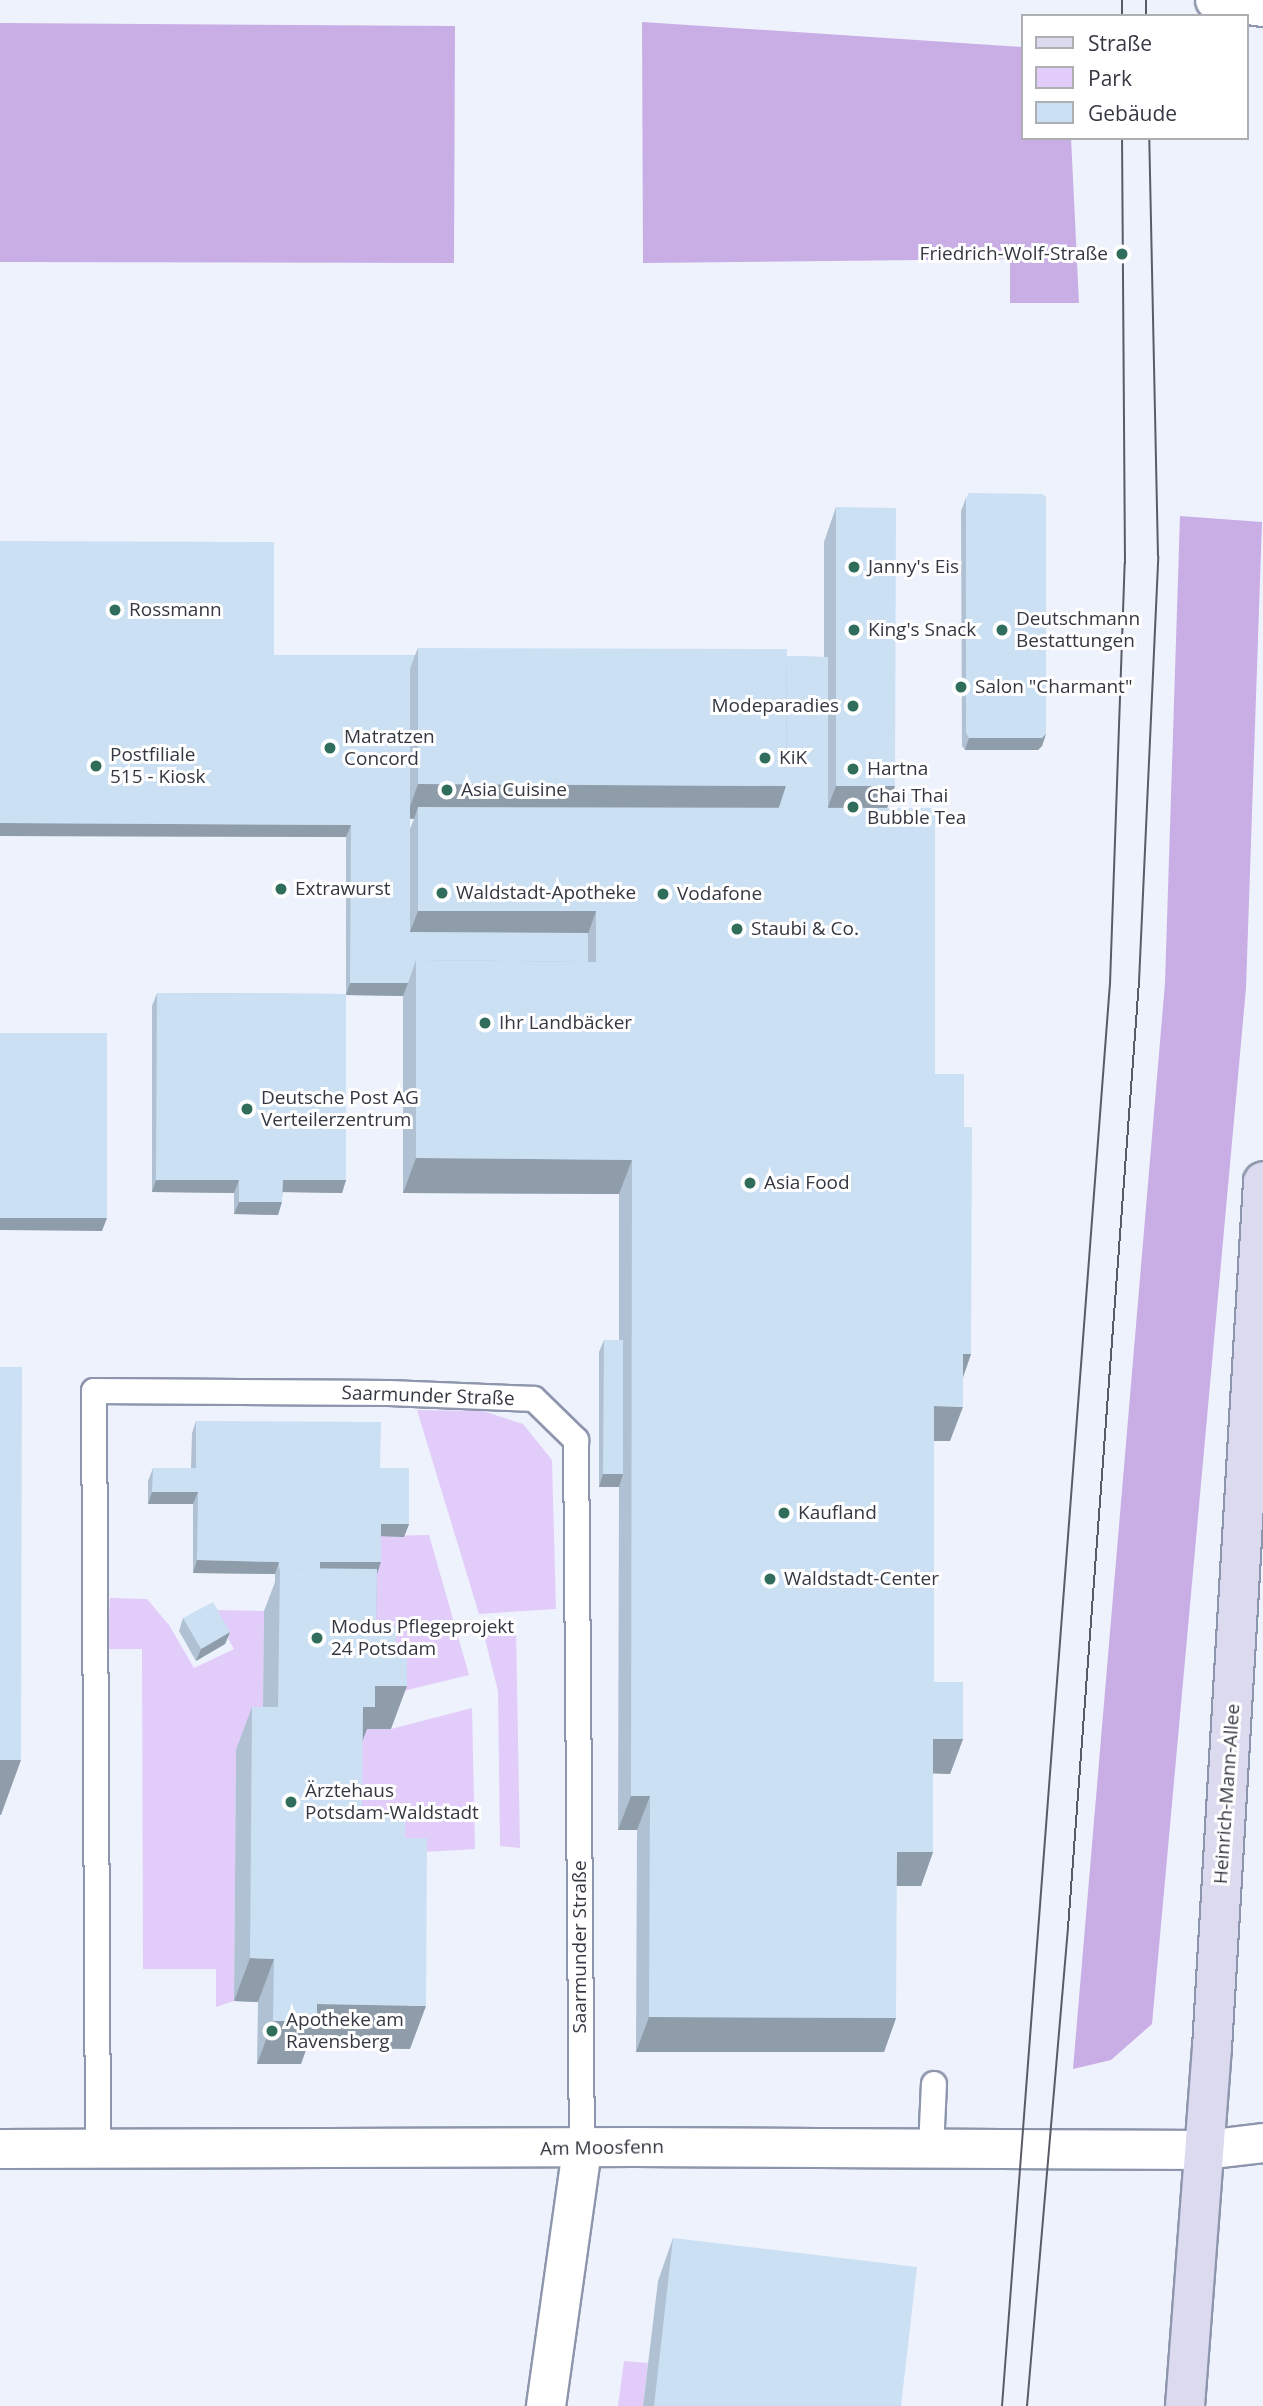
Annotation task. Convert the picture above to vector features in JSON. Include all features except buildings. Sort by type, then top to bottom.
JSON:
[{"type":"main road","name":"Heinrich-Mann-Allee","points":[[1185,2406],[1205,2150],[1263,1181]]},
{"type":"street","points":[[1215,0],[1263,7]]},
{"type":"street","name":"Am Moosfenn","points":[[0,2149],[582,2150],[635,2147],[1205,2150],[1263,2143]]},
{"type":"street","name":"Saarmunder Straße","points":[[546,2406],[582,2150]]},
{"type":"lane","name":"Saarmunder Straße","points":[[98,2149],[94,1391],[389,1393],[534,1399],[576,1440],[582,2150]]},
{"type":"lane","points":[[931,2149],[934,2084]]},
{"type":"green space","points":[[417,1410],[483,1411],[523,1424],[552,1460],[556,1609],[479,1614]]},
{"type":"green space","points":[[429,1535],[469,1675],[391,1694],[360,1668],[377,1536]]},
{"type":"green space","points":[[110,1598],[147,1599],[169,1625],[194,1668],[234,1649],[211,1610],[264,1611],[263,1750],[236,1750],[234,2001],[216,2007],[216,1969],[143,1969],[142,1649],[107,1649]]},
{"type":"green space","points":[[516,1628],[520,1848],[500,1846],[498,1691],[483,1631]]},
{"type":"green space","points":[[472,1708],[475,1849],[390,1854],[346,1853],[360,1729],[391,1729]]},
{"type":"green space","points":[[624,2361],[648,2363],[643,2406],[618,2406]]},
{"type":"shaded area","points":[[642,22],[1021,47],[1021,140],[1071,140],[1079,303],[1010,303],[1010,259],[643,263]]},
{"type":"shaded area","points":[[0,23],[455,26],[454,263],[0,262]]},
{"type":"shaded area","points":[[1180,516],[1262,522],[1246,988],[1152,2024],[1111,2060],[1073,2069],[1165,983]]},
{"type":"tram line","points":[[1122,0],[1122,14]]},
{"type":"tram line","points":[[1146,0],[1146,14]]},
{"type":"tram line","points":[[1002,2406],[1110,984],[1125,563],[1122,140]]},
{"type":"tram line","points":[[1027,2406],[1068,1928],[1139,982],[1158,556],[1149,140]]},
{"type":"place","name":"Friedrich-Wolf-Straße","points":[[1122,254]]},
{"type":"place","name":"Janny's Eis","points":[[854,567]]},
{"type":"place","name":"Rossmann","points":[[115,610]]},
{"type":"place","name":"King's Snack","points":[[854,630]]},
{"type":"place","name":"Deutschmann Bestattungen","points":[[1002,630]]},
{"type":"place","name":"Salon \"Charmant\"","points":[[961,687]]},
{"type":"place","name":"Modeparadies","points":[[853,706]]},
{"type":"place","name":"Matratzen Concord","points":[[330,748]]},
{"type":"place","name":"KiK","points":[[765,758]]},
{"type":"place","name":"Postfiliale 515 - Kiosk","points":[[96,766]]},
{"type":"place","name":"Hartna","points":[[853,769]]},
{"type":"place","name":"Asia Cuisine","points":[[447,790]]},
{"type":"place","name":"Chai Thai Bubble Tea","points":[[853,807]]},
{"type":"place","name":"Extrawurst","points":[[281,889]]},
{"type":"place","name":"Waldstadt-Apotheke","points":[[442,893]]},
{"type":"place","name":"Vodafone","points":[[663,894]]},
{"type":"place","name":"Staubi & Co.","points":[[737,929]]},
{"type":"place","name":"Ihr Landbäcker","points":[[485,1023]]},
{"type":"place","name":"Deutsche Post AG Verteilerzentrum","points":[[247,1109]]},
{"type":"place","name":"Asia Food","points":[[750,1183]]},
{"type":"place","name":"Kaufland","points":[[784,1513]]},
{"type":"place","name":"Waldstadt-Center","points":[[770,1579]]},
{"type":"place","name":"Modus Pflegeprojekt 24 Potsdam","points":[[317,1638]]},
{"type":"place","name":"Ärztehaus Potsdam-Waldstadt","points":[[291,1802]]},
{"type":"place","name":"Apotheke am Ravensberg","points":[[272,2031]]}]
